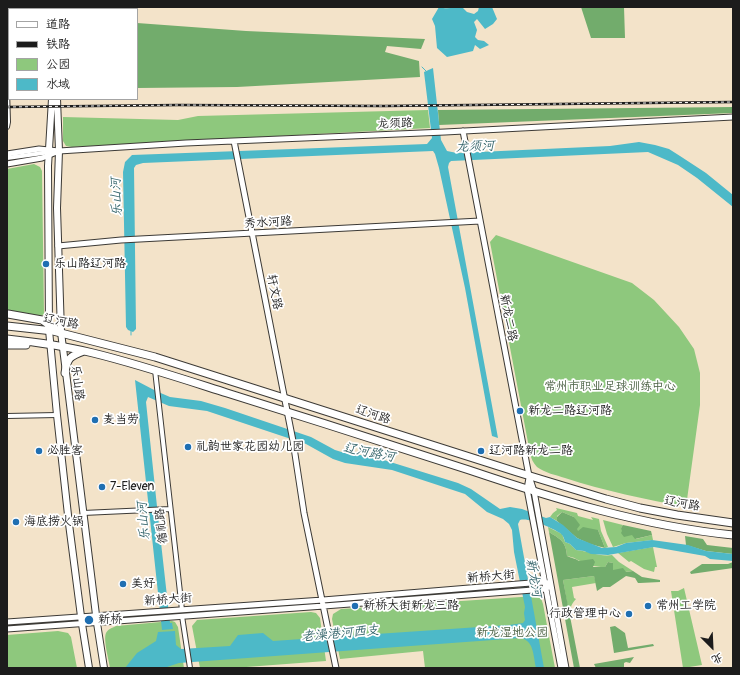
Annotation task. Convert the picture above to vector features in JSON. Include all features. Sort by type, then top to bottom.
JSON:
[{"type":"main road","name":"乐山路","points":[[50,100],[50,344],[56,415],[81,620],[89,668]]},
{"type":"main road","name":"乐山路","points":[[57,100],[59,151],[57,208],[60,332],[104,668]]},
{"type":"main road","points":[[7,314],[49,327]]},
{"type":"main road","name":"辽河路","points":[[7,326],[49,327],[60,332],[155,357],[530,476],[640,508],[733,523]]},
{"type":"main road","name":"辽河路","points":[[7,339],[50,344],[84,351],[155,370],[531,490],[605,512],[677,528],[733,535]]},
{"type":"main road","points":[[7,345],[50,344]]},
{"type":"main road","points":[[65,373],[66,363],[70,357],[84,351]]},
{"type":"street","points":[[7,90],[7,127]]},
{"type":"street","name":"龙须路","points":[[7,164],[49,152],[59,151],[733,117]]},
{"type":"street","name":"新龙二路","points":[[463,131],[530,476]]},
{"type":"street","name":"轩文路","points":[[234,141],[293,440],[304,513],[323,600]]},
{"type":"street","name":"龙须路","points":[[7,154],[39,149],[49,152]]},
{"type":"street","points":[[7,158],[49,152]]},
{"type":"street","name":"秀水河路","points":[[58,246],[120,240],[480,221]]},
{"type":"street","name":"循礼路","points":[[155,370],[182,610]]},
{"type":"street","points":[[7,416],[56,415]]},
{"type":"street","points":[[530,476],[531,490],[561,668]]},
{"type":"street","points":[[83,513],[170,509]]},
{"type":"street","points":[[547,585],[566,668]]},
{"type":"street","name":"新桥大街","points":[[7,629],[81,620],[96,616],[154,615],[168,614],[182,610],[547,585]]},
{"type":"street","name":"新桥大街","points":[[168,614],[182,616],[324,606],[518,587]]},
{"type":"street","points":[[323,600],[336,668]]},
{"type":"street","name":"新桥大街","points":[[7,622],[81,620],[97,623],[154,615]]},
{"type":"street","points":[[182,616],[190,668]]},
{"type":"green space","points":[[581,7],[624,7],[625,38],[591,38]]},
{"type":"green space","points":[[138,23],[246,31],[425,39],[421,49],[387,46],[385,52],[419,61],[420,77],[237,87],[138,88]]},
{"type":"green space","points":[[733,107],[733,113],[439,125],[438,110]]},
{"type":"green space","points":[[428,110],[430,128],[72,147],[66,146],[63,141],[63,117],[178,120],[198,116]]},
{"type":"green space","points":[[34,164],[40,167],[42,171],[44,314],[41,316],[7,311],[7,169]]},
{"type":"green space","name":"常州市职业足球训练中心","points":[[496,235],[632,283],[654,300],[679,327],[694,349],[700,373],[700,405],[686,507],[580,483],[547,472],[534,464],[530,453],[490,242]]},
{"type":"green space","points":[[556,508],[577,513],[578,516],[593,520],[591,517],[599,519],[601,531],[608,547],[605,548],[598,530],[577,531],[574,517],[562,512],[557,516],[557,521],[550,517],[557,510]]},
{"type":"green space","points":[[562,512],[574,517],[580,525],[577,529],[578,531],[583,527],[598,530],[605,548],[590,544],[577,538],[557,521],[557,517]]},
{"type":"green space","points":[[603,520],[623,525],[621,528],[633,535],[636,539],[652,535],[653,540],[626,543],[613,547]]},
{"type":"green space","points":[[623,525],[651,531],[652,535],[635,539],[632,535],[624,537],[621,533],[621,528]]},
{"type":"green space","points":[[548,527],[562,534],[565,542],[570,544],[576,550],[603,555],[612,555],[619,562],[633,571],[625,572],[613,570],[613,563],[608,562],[605,567],[594,566],[567,556],[564,544],[549,532]]},
{"type":"green space","points":[[549,532],[562,541],[568,557],[579,561],[593,559],[595,562],[593,567],[605,567],[608,562],[613,563],[613,570],[623,568],[626,572],[633,571],[642,577],[660,580],[660,582],[638,583],[635,578],[626,576],[610,587],[603,587],[597,591],[594,576],[563,580],[580,668],[574,668]]},
{"type":"green space","points":[[685,536],[703,539],[707,545],[733,548],[733,554],[706,551],[686,545]]},
{"type":"green space","points":[[653,547],[657,567],[655,567],[654,572],[644,569],[631,561],[629,562],[618,553]]},
{"type":"green space","points":[[733,562],[733,568],[691,574],[690,572],[702,564],[728,564]]},
{"type":"green space","points":[[594,576],[596,583],[572,587],[574,598],[576,599],[571,608],[570,619],[563,580]]},
{"type":"green space","points":[[684,588],[702,665],[683,668],[671,591],[678,591]]},
{"type":"green space","name":"新龙湿地公园","points":[[536,596],[541,598],[543,604],[555,668],[425,668],[423,651],[340,659],[332,619],[333,614],[341,609]]},
{"type":"green space","points":[[311,612],[316,613],[320,618],[326,661],[233,668],[200,668],[192,626],[197,620]]},
{"type":"green space","points":[[172,621],[175,622],[178,627],[184,668],[110,668],[105,640],[106,633],[109,630],[116,626]]},
{"type":"green space","points":[[615,626],[625,633],[628,648],[653,644],[654,646],[614,653],[610,627]]},
{"type":"green space","points":[[58,631],[68,633],[71,637],[77,668],[7,668],[7,635]]},
{"type":"green space","points":[[634,657],[630,663],[624,663],[624,668],[596,668],[594,664]]},
{"type":"water","points":[[439,7],[462,7],[467,12],[474,14],[478,11],[479,7],[492,7],[497,19],[493,24],[485,29],[477,19],[474,22],[477,30],[475,37],[489,45],[480,49],[475,45],[473,51],[447,57],[437,48],[435,26],[432,19]]},
{"type":"water","points":[[433,68],[441,140],[447,151],[457,153],[610,146],[639,142],[655,145],[669,149],[706,173],[733,195],[733,207],[678,165],[648,152],[451,161],[448,167],[498,438],[492,436],[465,288],[439,168],[433,151],[143,163],[136,165],[134,168],[136,329],[133,332],[128,330],[126,327],[123,172],[125,162],[132,155],[427,144],[432,138],[424,72]]},
{"type":"water","points":[[135,380],[170,397],[201,401],[225,408],[311,437],[335,450],[348,454],[371,456],[458,483],[471,489],[500,509],[510,507],[522,509],[546,518],[550,517],[563,525],[577,538],[602,548],[616,547],[626,543],[652,540],[688,545],[706,551],[733,554],[733,561],[710,559],[705,556],[654,547],[608,555],[591,554],[576,550],[570,544],[565,542],[561,534],[552,528],[535,521],[524,519],[520,520],[518,524],[544,668],[536,668],[530,645],[525,639],[520,638],[179,663],[164,668],[125,668],[137,653],[156,641],[158,632],[175,631],[176,645],[181,649],[230,646],[238,635],[263,633],[273,641],[509,625],[523,623],[525,620],[525,607],[514,552],[512,530],[509,524],[503,519],[487,512],[465,494],[392,470],[345,463],[333,459],[306,444],[207,411],[169,406],[148,397],[146,402],[158,516],[170,623],[172,623],[173,629],[162,630]]},
{"type":"waterway","points":[[422,67],[426,71]]},
{"type":"waterway","name":"乐山河","points":[[131,330],[131,335]]},
{"type":"railway","points":[[7,107],[178,105],[384,106],[733,102]]},
{"type":"place","name":"乐山路辽河路","points":[[46,264]]},
{"type":"place","name":"新龙二路辽河路","points":[[520,411]]},
{"type":"place","name":"麦当劳","points":[[95,420]]},
{"type":"place","name":"礼韵世家花园幼儿园","points":[[188,447]]},
{"type":"place","name":"必胜客","points":[[39,451]]},
{"type":"place","name":"辽河路新龙二路","points":[[481,451]]},
{"type":"place","name":"7-Eleven","points":[[102,487]]},
{"type":"place","name":"海底捞火锅","points":[[16,522]]},
{"type":"place","name":"美好","points":[[123,584]]},
{"type":"place","name":"新桥大街新龙三路","points":[[355,606]]},
{"type":"place","name":"常州工学院","points":[[648,606]]},
{"type":"place","name":"行政管理中心","points":[[629,614]]},
{"type":"place","name":"新桥","points":[[89,620]]},
{"type":"water label","name":"龙须河","points":[[475,147]]},
{"type":"water label","name":"辽河路河","points":[[369,453]]},
{"type":"water label","name":"新龙河","points":[[533,578]]},
{"type":"water label","name":"老澡港河西支","points":[[340,634]]}]
